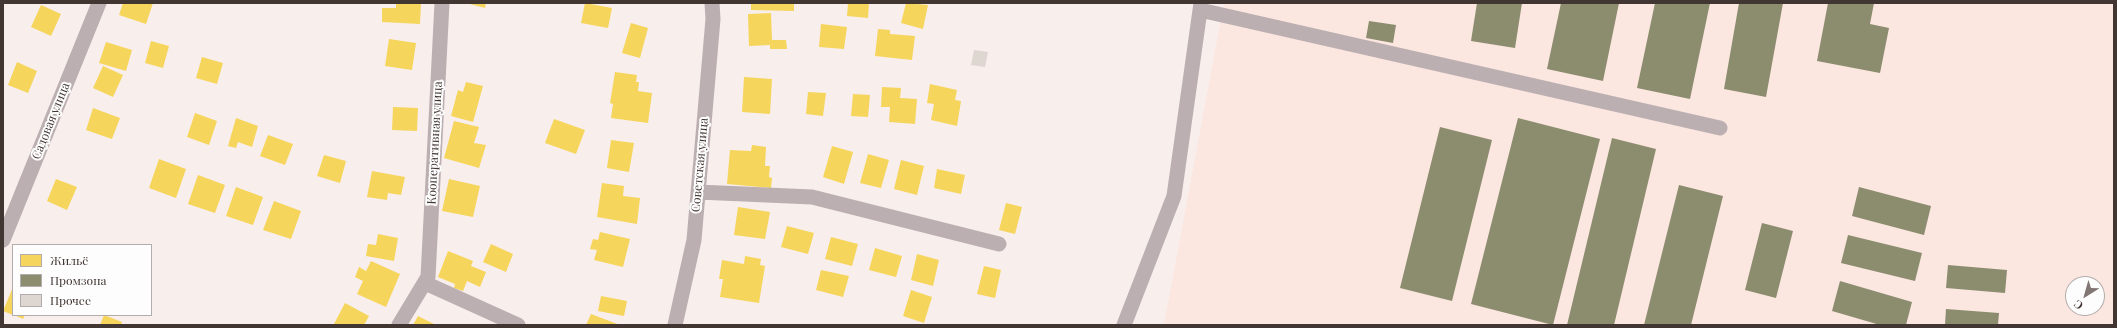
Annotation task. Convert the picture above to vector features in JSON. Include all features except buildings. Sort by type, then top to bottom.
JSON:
[{"type":"street","name":"Садовая улица","points":[[3,240],[99,3]]},
{"type":"street","name":"Кооперативная улица","points":[[399,325],[428,277],[442,3]]},
{"type":"street","name":"Советская улица","points":[[675,325],[694,240],[713,19],[712,3]]},
{"type":"street","points":[[1124,325],[1174,196],[1201,6],[1720,128]]},
{"type":"street","points":[[698,192],[812,197],[999,244]]},
{"type":"street","points":[[425,283],[518,325]]},
{"type":"shaded area","points":[[1224,3],[2114,3],[2114,325],[1164,325]]}]
